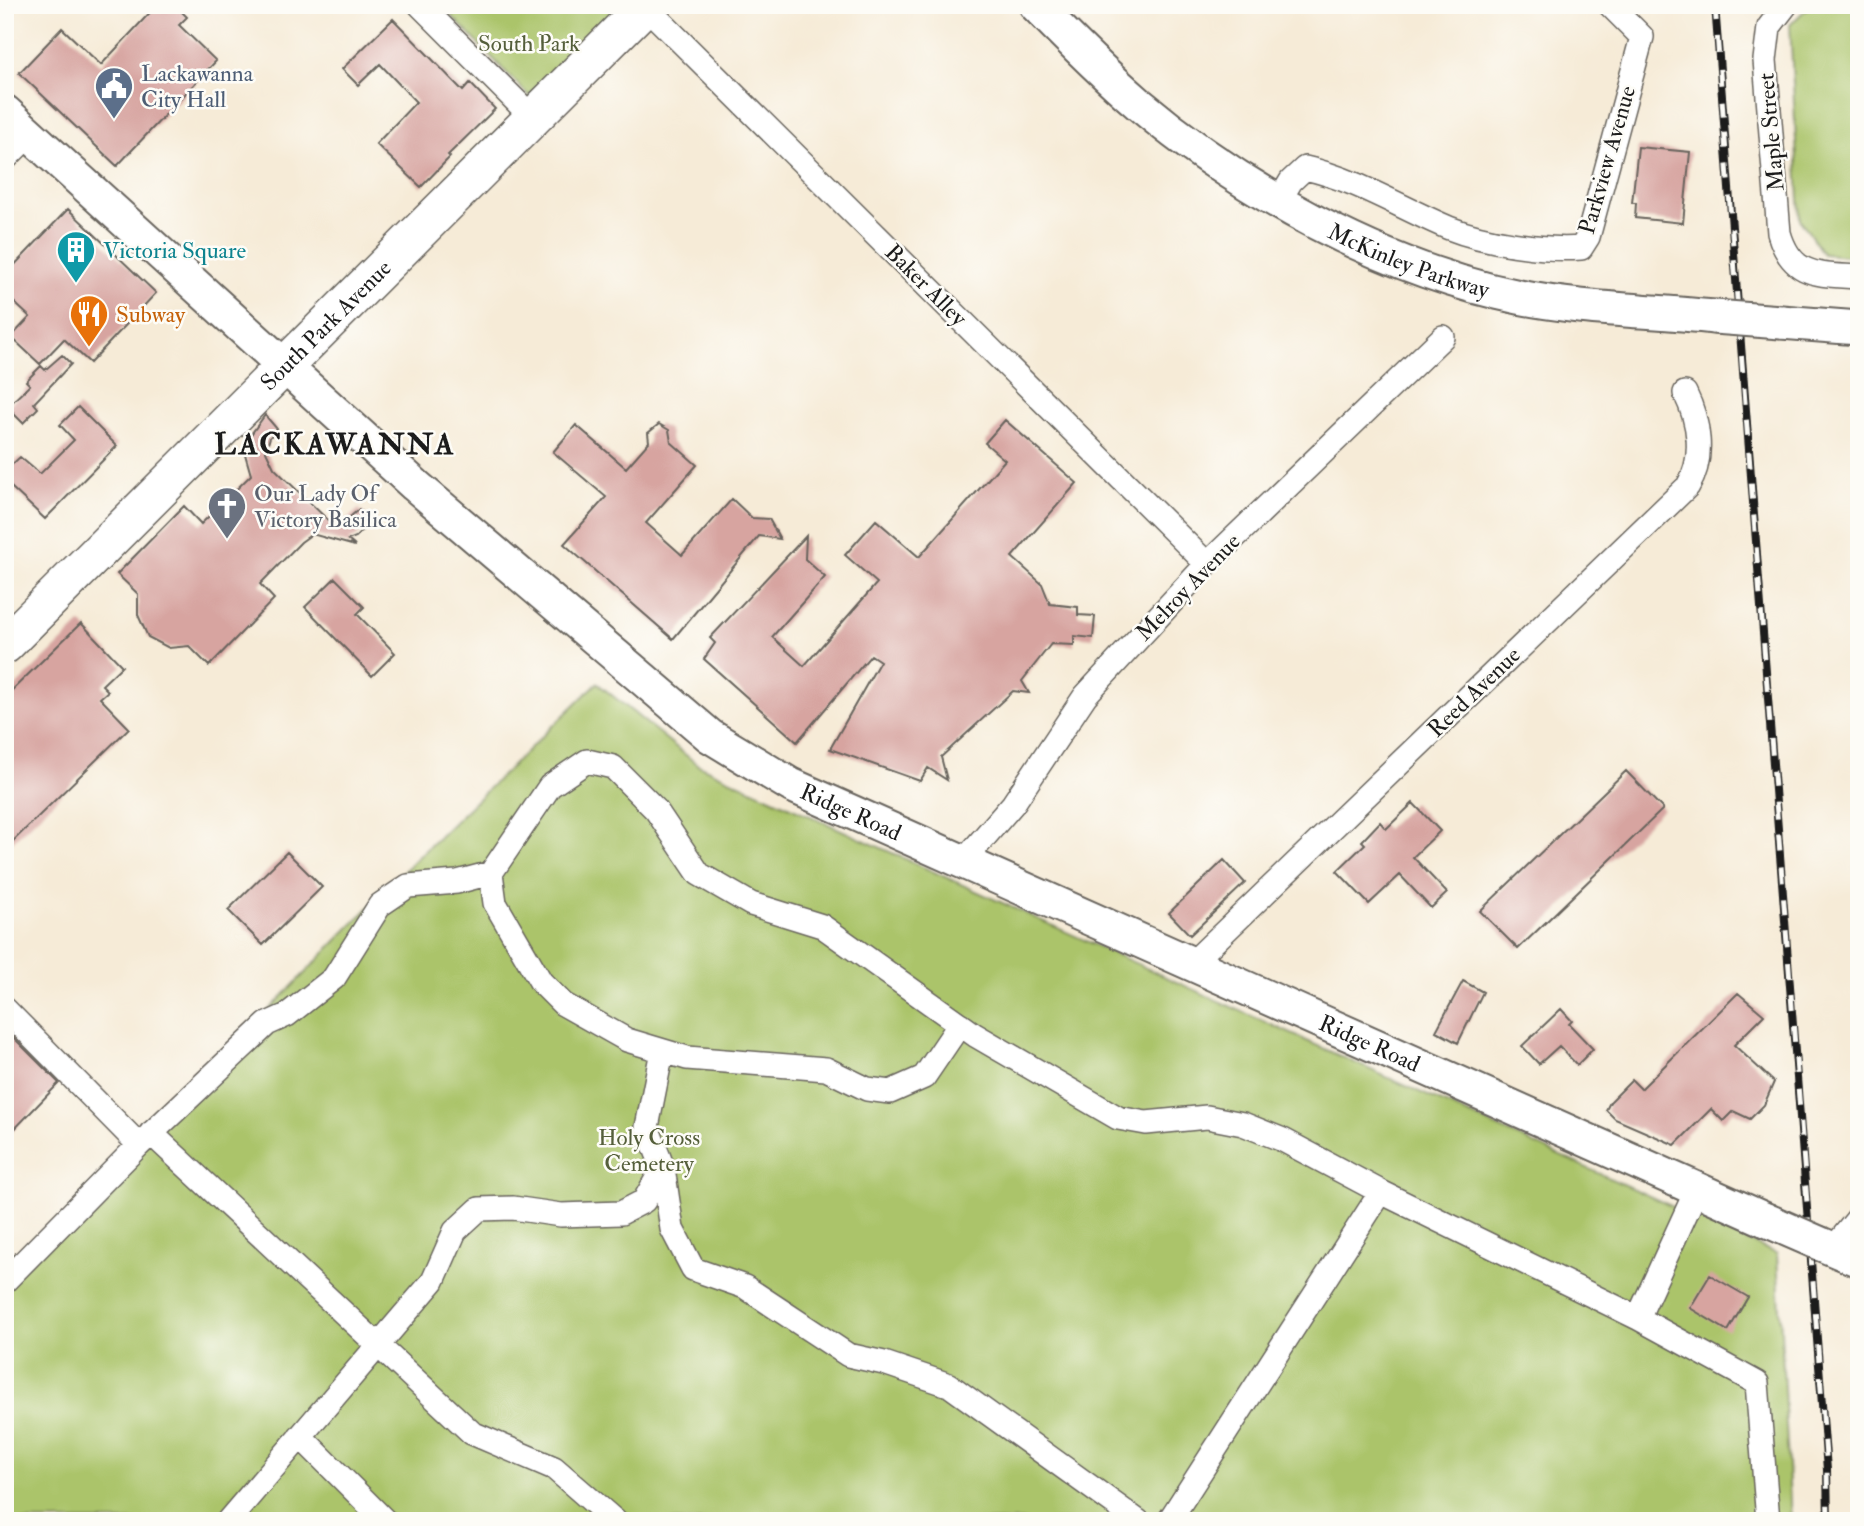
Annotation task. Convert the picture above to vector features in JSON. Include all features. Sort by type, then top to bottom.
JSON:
[{"type":"main road","name":"McKinley Parkway","points":[[1036,5],[1139,104],[1218,164],[1279,201],[1379,250],[1446,277],[1560,305],[1859,328]]},
{"type":"main road","name":"South Park Avenue","points":[[5,645],[286,368],[532,117],[646,6]]},
{"type":"main road","name":"Ridge Road","points":[[17,124],[415,485],[710,736],[791,785],[961,863],[1838,1251]]},
{"type":"street","points":[[420,5],[532,117]]},
{"type":"street","name":"Parkview Avenue","points":[[1279,201],[1290,181],[1305,168],[1332,174],[1452,229],[1560,250],[1581,247],[1588,237],[1642,37],[1609,5]]},
{"type":"street","name":"Maple Street","points":[[1786,5],[1769,27],[1765,61],[1779,233],[1784,251],[1806,273],[1859,277]]},
{"type":"street","name":"Baker Alley","points":[[646,6],[1208,564]]},
{"type":"street","points":[[5,159],[17,124]]},
{"type":"street","name":"Melroy Avenue","points":[[961,863],[1013,804],[1085,696],[1208,564],[1443,337]]},
{"type":"street","name":"Reed Avenue","points":[[1189,965],[1688,486],[1697,470],[1697,434],[1694,412],[1685,393]]},
{"type":"street","points":[[5,1281],[142,1139],[267,1024],[287,1014],[334,978],[380,905],[408,886],[457,883],[491,873],[550,786],[587,761],[613,767],[656,810],[699,873],[751,904],[822,926],[960,1024],[1118,1118],[1146,1123],[1207,1117],[1243,1124],[1283,1140],[1381,1192],[1638,1318],[1757,1383],[1768,1521]]},
{"type":"street","points":[[491,873],[495,903],[541,982],[563,1004],[627,1040],[688,1058],[826,1069],[867,1089],[891,1092],[924,1077],[960,1024]]},
{"type":"street","points":[[5,1009],[142,1139],[378,1342],[400,1369],[472,1433],[554,1468],[615,1521]]},
{"type":"street","points":[[662,1051],[647,1127],[663,1168],[672,1229],[693,1269],[745,1287],[848,1355],[884,1363],[949,1385],[1138,1521]]},
{"type":"street","points":[[228,1521],[378,1342],[403,1318],[433,1281],[455,1231],[479,1209],[513,1208],[561,1215],[621,1213],[644,1201],[663,1168]]},
{"type":"street","points":[[1638,1318],[1697,1189]]},
{"type":"street","points":[[1169,1521],[1381,1192]]},
{"type":"street","points":[[1838,1251],[1859,1217]]},
{"type":"street","points":[[300,1436],[386,1521]]},
{"type":"green space","name":"South Park","points":[[441,5],[622,5],[529,96]]},
{"type":"green space","points":[[1810,5],[1859,5],[1859,257],[1823,254],[1800,219],[1790,25]]},
{"type":"green space","name":"Holy Cross Cemetery","points":[[597,683],[698,765],[1777,1254],[1791,1521],[5,1521],[5,1282],[410,865]]},
{"type":"building","name":"Lackawanna City Hall","points":[[157,5],[175,5],[187,17],[179,25],[216,61],[117,166],[19,73],[62,28],[101,65]]},
{"type":"building","points":[[393,19],[463,91],[470,83],[495,109],[448,155],[450,157],[421,187],[376,144],[416,102],[380,64],[358,85],[342,69]]},
{"type":"building","points":[[1638,147],[1690,152],[1683,223],[1635,218],[1636,203],[1632,203]]},
{"type":"building","name":"Victoria Square","points":[[68,209],[156,293],[90,363],[64,339],[40,364],[11,337],[30,317],[5,294],[5,275]]},
{"type":"building","points":[[62,355],[71,364],[34,403],[38,408],[23,423],[7,407],[30,385],[26,381],[41,366],[45,370]]},
{"type":"building","points":[[78,407],[117,446],[45,519],[5,480],[5,471],[20,457],[40,474],[74,440],[60,425]]},
{"type":"building","name":"Our Lady Of Victory Basilica","points":[[265,415],[277,429],[270,437],[266,451],[274,468],[332,524],[343,523],[359,509],[371,521],[356,537],[348,540],[355,546],[312,534],[301,542],[260,584],[274,599],[209,666],[189,646],[169,648],[148,637],[138,615],[138,594],[117,574],[184,506],[201,524],[251,475],[245,454],[247,440]]},
{"type":"building","points":[[1005,420],[1077,483],[1012,557],[1042,584],[1050,604],[1078,607],[1078,615],[1095,616],[1093,638],[1074,636],[1074,645],[1051,644],[1022,681],[1029,693],[1013,691],[941,757],[947,780],[928,768],[920,781],[830,749],[880,661],[871,655],[797,742],[704,659],[715,643],[710,638],[806,536],[805,559],[825,577],[772,637],[804,666],[877,583],[845,555],[876,520],[919,557],[1005,460],[985,443]]},
{"type":"building","points":[[659,424],[669,430],[671,442],[697,465],[646,523],[682,555],[732,499],[752,518],[769,519],[780,539],[759,536],[673,639],[564,544],[606,497],[553,452],[576,425],[626,468],[649,442],[648,433]]},
{"type":"building","points":[[335,578],[364,607],[357,614],[395,653],[372,676],[305,607]]},
{"type":"building","points":[[81,623],[122,666],[102,685],[108,691],[100,698],[129,728],[5,849],[5,697]]},
{"type":"building","points":[[1626,771],[1663,809],[1518,949],[1480,911]]},
{"type":"building","points":[[1413,803],[1440,831],[1413,857],[1447,893],[1431,908],[1400,875],[1369,904],[1337,871],[1365,844],[1362,841],[1380,822],[1386,829]]},
{"type":"building","points":[[287,852],[322,887],[263,945],[228,910]]},
{"type":"building","points":[[1224,860],[1245,883],[1190,935],[1169,913]]},
{"type":"building","points":[[1463,981],[1483,992],[1458,1043],[1436,1031]]},
{"type":"building","points":[[1738,993],[1764,1015],[1734,1045],[1774,1082],[1764,1105],[1750,1119],[1733,1111],[1723,1121],[1711,1109],[1675,1145],[1615,1119],[1606,1110],[1610,1102],[1632,1080],[1641,1089]]},
{"type":"building","points":[[1561,1009],[1572,1021],[1569,1024],[1593,1049],[1577,1065],[1559,1046],[1539,1064],[1522,1046]]},
{"type":"building","points":[[5,1029],[59,1083],[5,1139]]},
{"type":"building","points":[[1710,1275],[1748,1297],[1728,1331],[1690,1308]]},
{"type":"railway","points":[[1715,5],[1827,1470],[1828,1521]]},
{"type":"place","name":"Lackawanna City Hall","points":[[114,120]]},
{"type":"place","name":"Victoria Square","points":[[76,284]]},
{"type":"place","name":"Subway","points":[[89,348]]},
{"type":"place","name":"Our Lady Of Victory Basilica","points":[[227,540]]},
{"type":"district","name":"LACKAWANNA","points":[[335,444]]}]
